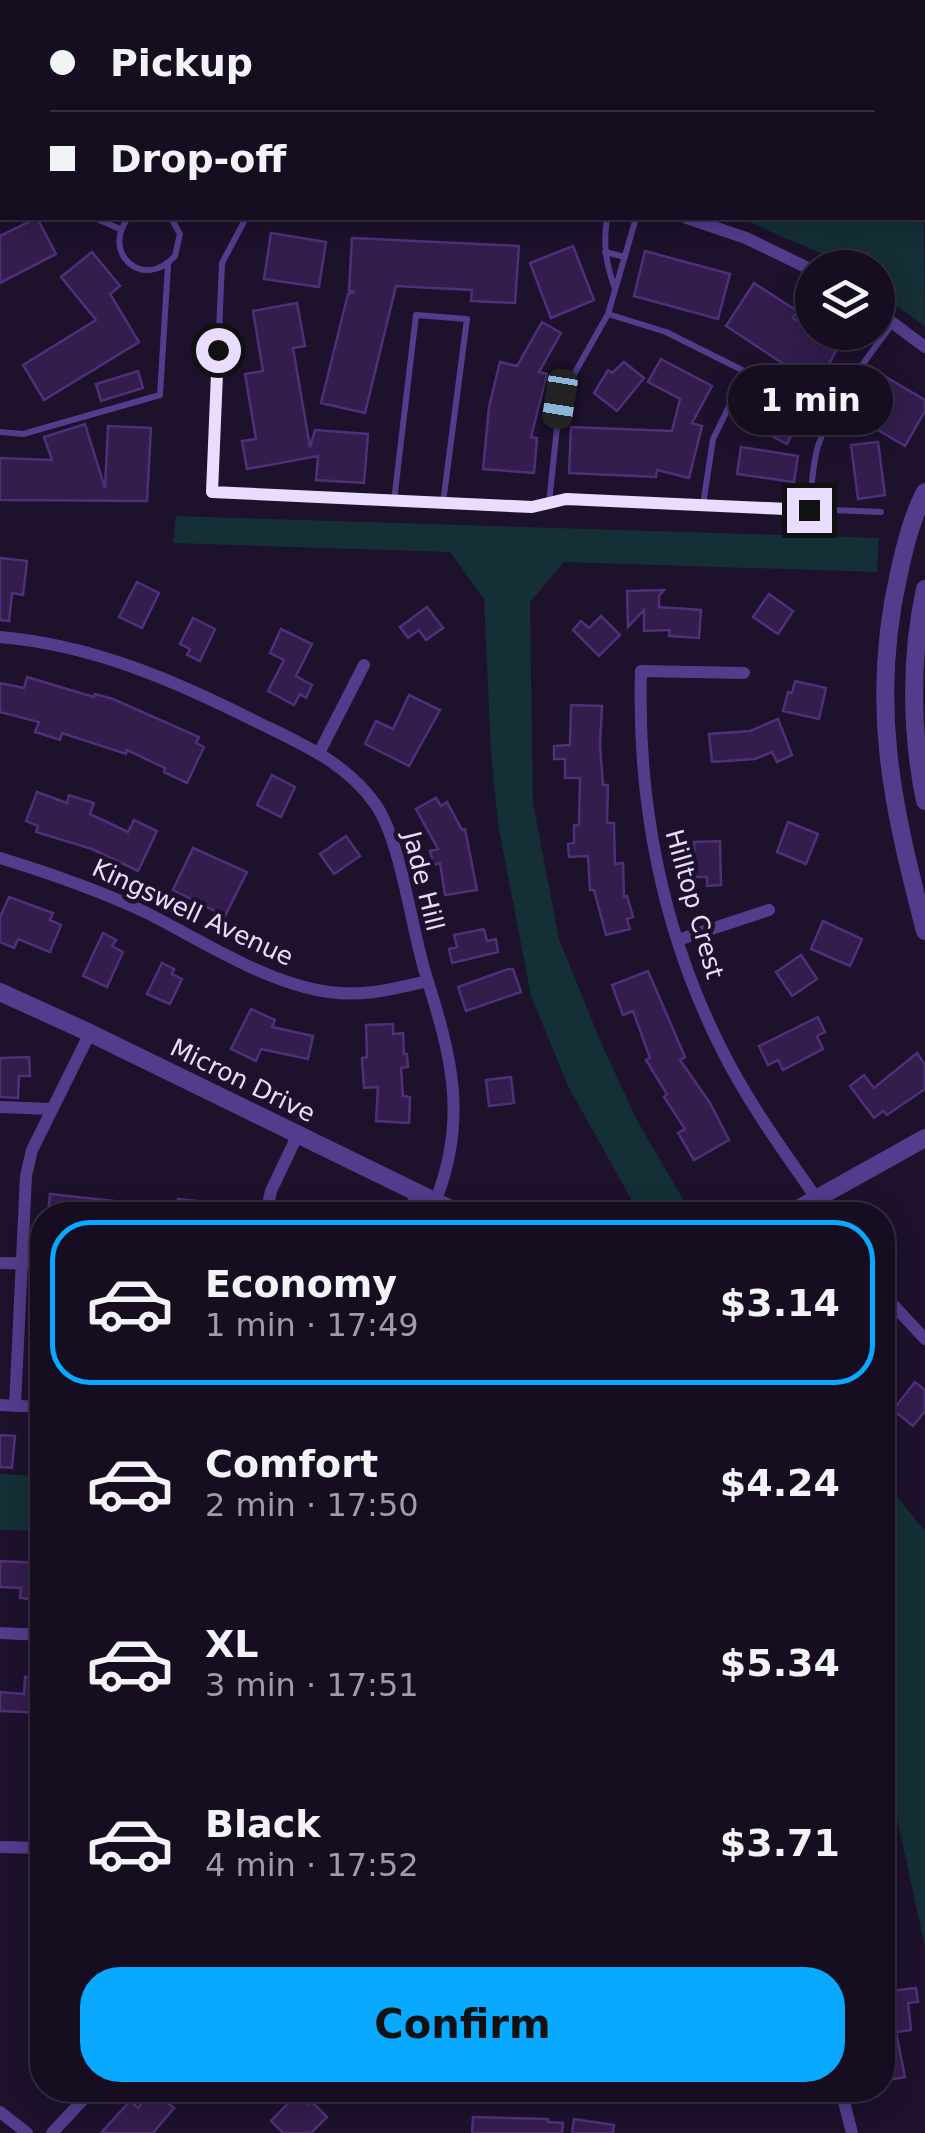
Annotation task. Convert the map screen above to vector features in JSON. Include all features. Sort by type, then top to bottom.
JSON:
[{"type":"street","points":[[693,220],[746,238],[795,262]]},
{"type":"street","points":[[895,325],[925,347]]},
{"type":"street","points":[[925,492],[904,554],[892,607],[884,665],[883,716],[888,774],[925,931]]},
{"type":"street","points":[[925,589],[915,714],[925,801]]},
{"type":"street","name":"Jade Hill","points":[[0,637],[86,651],[144,669],[319,752],[357,782],[376,806],[390,834],[412,929],[450,1059],[455,1110],[449,1159],[435,1202]]},
{"type":"street","points":[[319,752],[364,665]]},
{"type":"street","points":[[884,665],[916,666]]},
{"type":"street","name":"Hilltop Crest","points":[[744,674],[641,671],[640,738],[645,798],[678,940],[721,1049],[819,1202]]},
{"type":"street","name":"Kingswell Avenue","points":[[0,858],[69,879],[269,974],[307,988],[367,994],[428,981]]},
{"type":"street","points":[[678,940],[768,910]]},
{"type":"street","name":"Micron Drive","points":[[0,992],[435,1202]]},
{"type":"street","points":[[7,1405],[22,1264],[26,1176],[32,1150],[90,1033]]},
{"type":"street","points":[[0,1106],[52,1109]]},
{"type":"street","points":[[269,1202],[298,1134]]},
{"type":"street","points":[[811,1202],[925,1138]]},
{"type":"street","points":[[414,1192],[414,1202]]},
{"type":"street","points":[[0,1263],[30,1264]]},
{"type":"street","points":[[895,1307],[925,1339]]},
{"type":"street","points":[[0,1633],[30,1634]]},
{"type":"street","points":[[0,1847],[30,1848]]},
{"type":"street","points":[[52,2133],[81,2102]]},
{"type":"street","points":[[844,2102],[852,2133]]},
{"type":"street","points":[[0,2112],[27,2133]]},
{"type":"lane","points":[[100,220],[120,229]]},
{"type":"lane","points":[[127,220],[118,240],[126,261],[146,271],[168,265]]},
{"type":"lane","points":[[0,432],[23,434],[160,395],[168,265],[180,246],[180,234],[171,220]]},
{"type":"lane","points":[[245,220],[222,263],[212,492],[532,507],[566,499],[880,512]]},
{"type":"lane","points":[[606,220],[604,252],[616,290]]},
{"type":"lane","points":[[550,503],[560,399],[608,314],[635,220]]},
{"type":"lane","points":[[604,252],[625,257]]},
{"type":"lane","points":[[608,314],[666,332],[746,372],[713,439],[703,505]]},
{"type":"lane","points":[[394,501],[416,316],[467,320],[443,503]]},
{"type":"lane","points":[[809,510],[817,450],[826,424],[874,350]]},
{"type":"green space","points":[[745,220],[924,220],[925,326],[895,305],[895,250],[813,250]]},
{"type":"green space","points":[[176,516],[879,538],[877,572],[564,562],[530,602],[533,803],[559,939],[637,1120],[685,1202],[633,1202],[568,1086],[531,996],[498,824],[484,599],[450,552],[173,543]]},
{"type":"green space","points":[[0,1474],[30,1475],[30,1531],[0,1530]]},
{"type":"green space","points":[[895,1495],[925,1531],[925,1946],[895,1810]]},
{"type":"building","points":[[38,220],[56,254],[0,283],[0,236]]},
{"type":"building","points":[[271,233],[326,242],[319,287],[264,279]]},
{"type":"building","points":[[352,238],[519,246],[515,303],[471,301],[472,290],[396,286],[365,413],[321,403],[348,294],[355,292],[349,291]]},
{"type":"building","points":[[573,246],[594,300],[551,318],[530,263]]},
{"type":"building","points":[[645,251],[730,274],[718,319],[634,296]]},
{"type":"building","points":[[92,252],[120,286],[110,294],[139,342],[44,400],[23,365],[96,320],[61,277]]},
{"type":"building","points":[[754,283],[795,310],[795,350],[836,350],[787,444],[751,425],[782,363],[726,326]]},
{"type":"building","points":[[297,303],[305,346],[293,348],[310,447],[315,430],[368,434],[364,483],[316,480],[318,456],[247,469],[242,441],[256,439],[245,374],[263,371],[253,311]]},
{"type":"building","points":[[542,322],[561,333],[539,372],[547,374],[531,437],[537,438],[534,473],[483,469],[489,407],[500,362],[517,366]]},
{"type":"building","points":[[661,359],[712,386],[692,423],[702,426],[689,478],[657,470],[656,477],[569,473],[571,427],[672,431],[680,399],[648,382]]},
{"type":"building","points":[[624,362],[644,378],[617,411],[594,393],[608,370],[612,373]]},
{"type":"building","points":[[138,371],[143,388],[101,401],[96,384]]},
{"type":"building","points":[[886,377],[925,400],[925,411],[905,446],[863,421]]},
{"type":"building","points":[[85,424],[105,488],[108,426],[151,428],[147,501],[0,500],[0,458],[52,460],[44,437]]},
{"type":"building","points":[[878,442],[885,495],[858,499],[851,445]]},
{"type":"building","points":[[741,447],[798,456],[794,482],[737,474]]},
{"type":"building","points":[[0,558],[27,561],[23,595],[12,593],[9,621],[0,620]]},
{"type":"building","points":[[137,582],[159,593],[142,628],[119,617]]},
{"type":"building","points":[[664,590],[659,596],[659,607],[701,610],[699,638],[669,636],[670,630],[644,631],[644,610],[628,627],[627,591]]},
{"type":"building","points":[[769,594],[793,611],[778,634],[753,617]]},
{"type":"building","points":[[427,607],[443,628],[426,640],[419,630],[408,638],[400,627]]},
{"type":"building","points":[[601,616],[620,635],[599,656],[573,630],[581,621],[589,628]]},
{"type":"building","points":[[193,618],[215,629],[200,661],[187,655],[190,649],[180,644]]},
{"type":"building","points":[[281,629],[312,644],[296,676],[312,685],[306,698],[300,694],[294,705],[268,691],[284,660],[270,653]]},
{"type":"building","points":[[27,677],[113,699],[199,737],[196,743],[204,747],[187,783],[127,750],[126,754],[62,733],[60,740],[35,732],[39,722],[0,712],[0,683],[24,688]]},
{"type":"building","points":[[795,681],[826,688],[819,719],[783,711]]},
{"type":"building","points":[[409,695],[440,710],[409,766],[365,744],[376,721],[393,729]]},
{"type":"building","points":[[571,705],[602,706],[600,745],[603,785],[608,785],[607,823],[614,823],[615,864],[623,863],[624,897],[627,896],[633,917],[627,919],[630,929],[606,935],[594,890],[590,890],[588,856],[569,857],[568,844],[574,843],[574,825],[579,825],[580,778],[565,778],[565,759],[554,759],[554,746],[570,745]]},
{"type":"building","points":[[778,719],[792,755],[777,762],[772,752],[755,759],[712,762],[709,734],[750,731]]},
{"type":"building","points":[[272,775],[295,787],[281,817],[257,805]]},
{"type":"building","points":[[37,792],[67,803],[69,795],[94,803],[90,814],[128,832],[134,820],[157,831],[138,871],[92,849],[36,832],[38,826],[26,821]]},
{"type":"building","points":[[436,798],[441,806],[447,802],[462,830],[465,829],[477,890],[445,895],[440,863],[434,865],[430,851],[438,849],[416,809]]},
{"type":"building","points":[[788,822],[818,834],[806,864],[777,852]]},
{"type":"building","points":[[346,836],[360,856],[334,874],[320,854]]},
{"type":"building","points":[[720,841],[721,885],[707,886],[707,877],[695,877],[694,842]]},
{"type":"building","points":[[193,848],[247,872],[225,916],[173,890]]},
{"type":"building","points":[[9,897],[53,913],[50,920],[61,925],[50,952],[18,939],[14,948],[0,942],[0,917]]},
{"type":"building","points":[[823,921],[862,939],[850,966],[811,949]]},
{"type":"building","points":[[484,929],[487,941],[496,939],[498,952],[452,963],[449,949],[457,947],[454,935]]},
{"type":"building","points":[[103,933],[116,940],[112,946],[123,952],[107,987],[83,976]]},
{"type":"building","points":[[801,955],[817,979],[792,996],[776,972]]},
{"type":"building","points":[[162,963],[182,979],[170,1004],[147,994]]},
{"type":"building","points":[[513,969],[521,992],[466,1011],[458,987]]},
{"type":"building","points":[[648,971],[685,1057],[680,1060],[710,1103],[729,1140],[694,1160],[678,1133],[685,1129],[646,1060],[650,1058],[633,1011],[623,1015],[612,985]]},
{"type":"building","points":[[251,1009],[275,1020],[272,1027],[313,1036],[308,1059],[261,1049],[256,1061],[231,1049]]},
{"type":"building","points":[[818,1017],[825,1032],[817,1036],[823,1049],[783,1070],[778,1060],[768,1065],[759,1046]]},
{"type":"building","points":[[393,1024],[393,1034],[403,1033],[407,1054],[408,1067],[401,1068],[403,1096],[410,1097],[409,1123],[376,1121],[378,1087],[364,1088],[366,1025]]},
{"type":"building","points":[[917,1053],[925,1065],[925,1089],[887,1115],[883,1111],[874,1118],[850,1086],[864,1075],[874,1088]]},
{"type":"building","points":[[29,1057],[30,1076],[19,1076],[18,1098],[0,1097],[0,1058]]},
{"type":"building","points":[[511,1077],[514,1103],[489,1106],[486,1080]]},
{"type":"building","points":[[50,1194],[124,1202],[49,1202]]},
{"type":"building","points":[[915,1382],[925,1390],[925,1411],[913,1426],[895,1407]]},
{"type":"building","points":[[0,1435],[15,1436],[12,1468],[0,1467]]},
{"type":"building","points":[[0,1561],[30,1562],[30,1599],[20,1598],[21,1588],[0,1587]]},
{"type":"building","points":[[25,1677],[30,1677],[30,1712],[0,1711],[0,1692],[24,1694]]},
{"type":"building","points":[[916,1988],[918,2002],[908,2003],[911,2030],[896,2032],[905,2077],[895,2079],[895,1990]]},
{"type":"building","points":[[129,2102],[138,2108],[143,2102],[167,2102],[174,2108],[153,2133],[101,2133]]},
{"type":"building","points":[[289,2102],[312,2102],[327,2117],[311,2133],[283,2133],[271,2121]]},
{"type":"building","points":[[473,2117],[548,2119],[563,2123],[562,2133],[472,2133]]},
{"type":"building","points":[[574,2119],[614,2125],[613,2133],[572,2133]]},
{"type":"route","points":[[218,350],[212,492],[532,507],[566,499],[809,510]]}]
